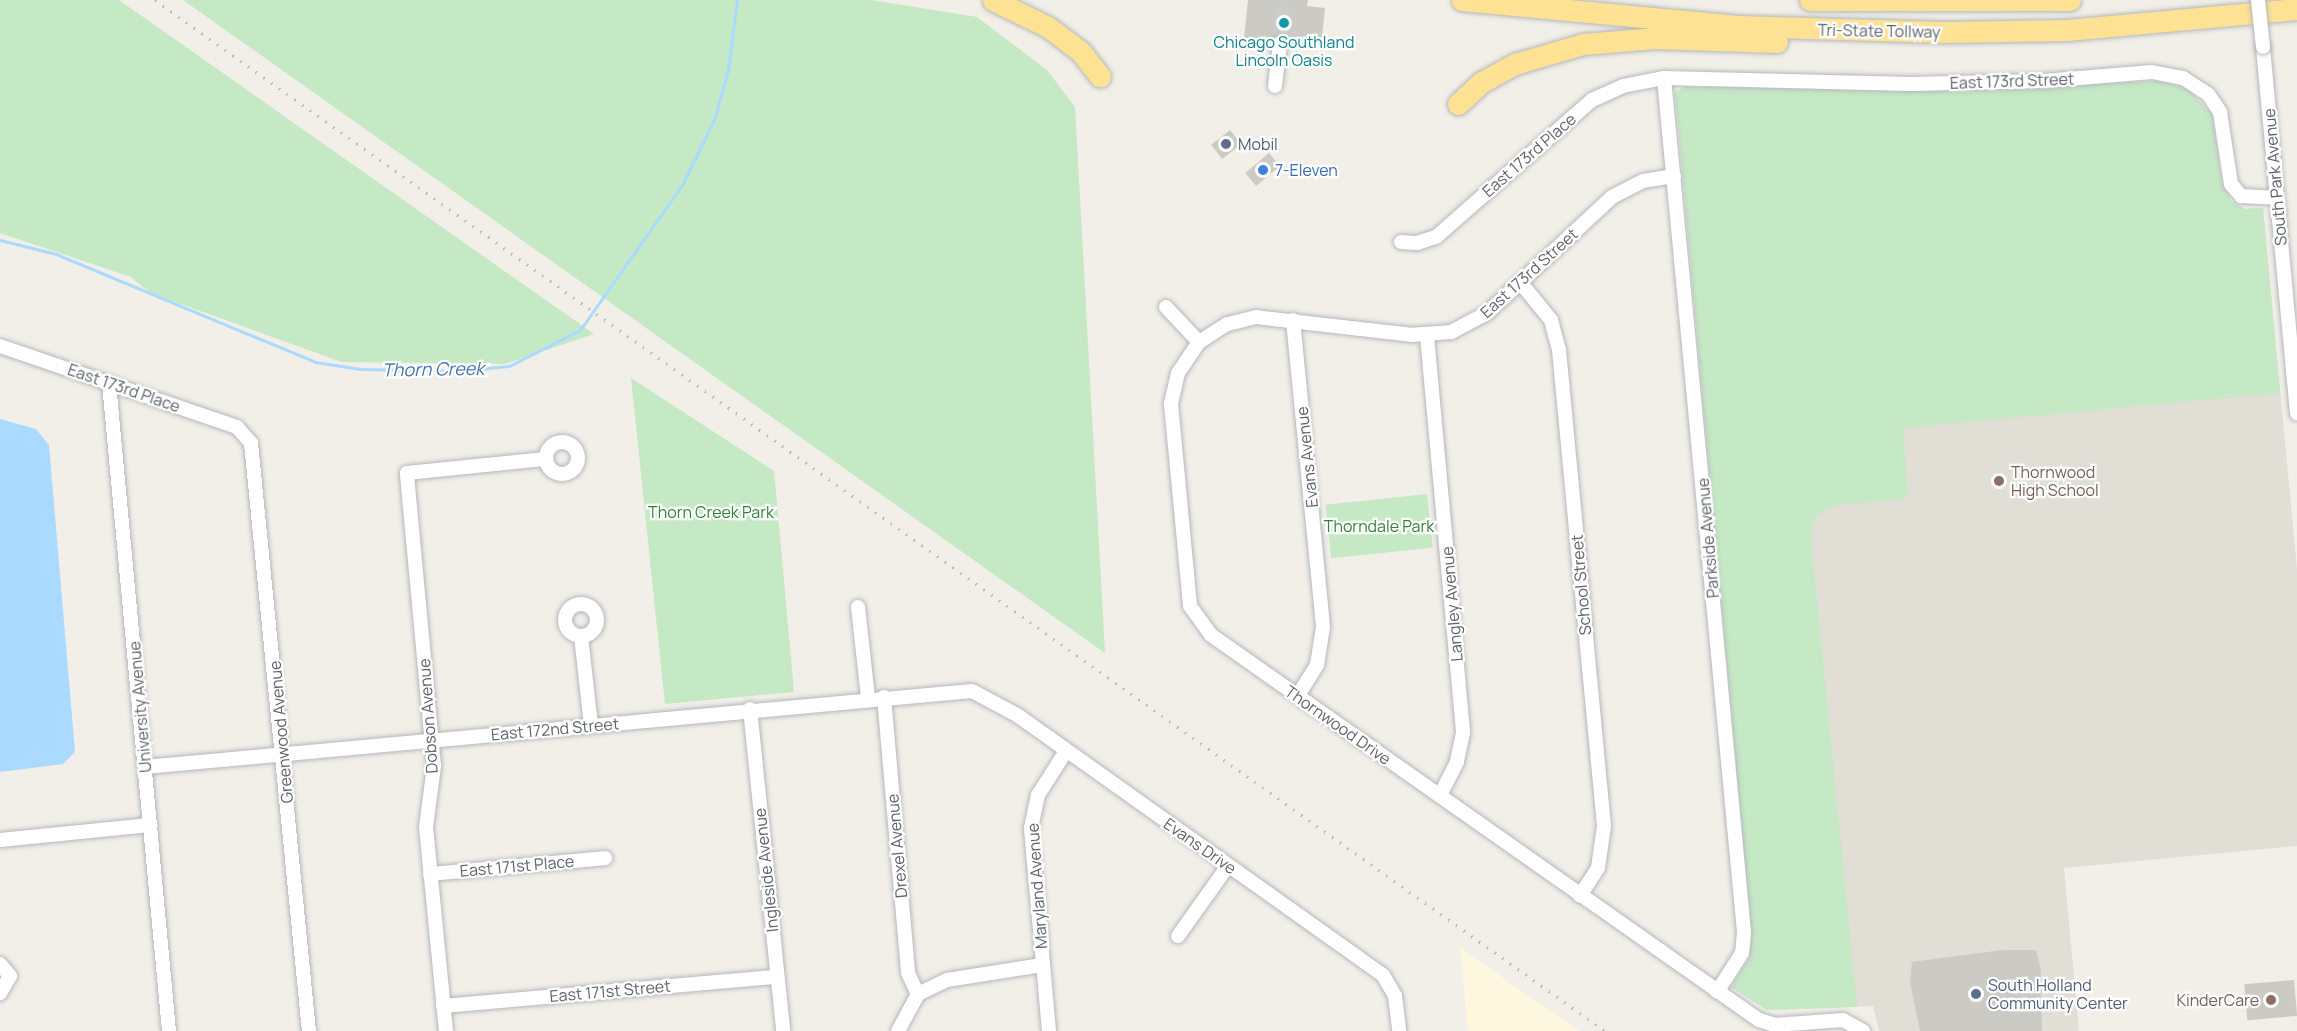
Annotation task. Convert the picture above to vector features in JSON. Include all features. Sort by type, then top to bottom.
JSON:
[{"type":"highway","points":[[993,0],[1048,27],[1081,52],[1100,76]]},
{"type":"highway","name":"Tri-State Tollway","points":[[1462,0],[1738,26],[1943,32],[2067,30],[2297,9]]},
{"type":"highway","name":"Tri-State Tollway","points":[[1819,0],[2070,0]]},
{"type":"highway","points":[[1458,104],[1482,82],[1515,64],[1600,42],[1890,41],[1943,32]]},
{"type":"street","name":"South Park Avenue","points":[[2258,0],[2277,198],[2292,302],[2297,413]]},
{"type":"street","points":[[1275,86],[1280,42]]},
{"type":"street","name":"East 173rd Street","points":[[1664,78],[1911,84],[2044,81],[2152,72],[2183,78],[2208,94],[2220,112],[2231,184],[2241,196],[2277,198]]},
{"type":"street","name":"Parkside Avenue","points":[[1664,78],[1744,932],[1742,952],[1717,992]]},
{"type":"street","name":"East 173rd Place","points":[[1401,242],[1417,243],[1436,237],[1592,100],[1623,86],[1664,78]]},
{"type":"street","name":"East 173rd Street","points":[[1199,342],[1237,321],[1293,320],[1427,336],[1474,322],[1612,196],[1643,182],[1674,176]]},
{"type":"street","name":"School Street","points":[[1520,282],[1551,320],[1559,350],[1604,826],[1598,868],[1580,896]]},
{"type":"street","points":[[1166,307],[1199,342]]},
{"type":"street","name":"Evans Avenue","points":[[1293,320],[1323,627],[1317,666],[1298,696]]},
{"type":"street","name":"Langley Avenue","points":[[1427,336],[1463,733],[1457,762],[1440,796]]},
{"type":"street","name":"Thornwood Drive","points":[[1199,342],[1178,373],[1171,404],[1190,606],[1205,629],[1580,896],[1717,992],[1767,1023],[1843,1020],[1863,1031]]},
{"type":"street","name":"East 173rd Place","points":[[0,346],[226,423],[246,434]]},
{"type":"street","name":"University Avenue","points":[[109,384],[169,1031]]},
{"type":"street","name":"Greenwood Avenue","points":[[246,434],[255,461],[309,1031]]},
{"type":"street","name":"Dobson Avenue","points":[[446,1031],[426,814],[433,776],[432,740],[407,473],[546,459]]},
{"type":"street","points":[[858,607],[868,698]]},
{"type":"street","points":[[581,636],[591,725]]},
{"type":"street","name":"East 172nd Street","points":[[146,767],[965,690]]},
{"type":"street","name":"Evans Drive","points":[[965,690],[1000,705],[1383,975],[1395,996],[1399,1031]]},
{"type":"street","name":"Drexel Avenue","points":[[884,697],[908,973],[918,994]]},
{"type":"street","name":"Ingleside Avenue","points":[[750,709],[783,1031]]},
{"type":"street","name":"Maryland Avenue","points":[[1049,1031],[1032,816],[1038,795],[1066,751]]},
{"type":"street","points":[[0,840],[150,825]]},
{"type":"street","name":"East 171st Place","points":[[430,874],[605,858]]},
{"type":"street","points":[[1178,936],[1228,866]]},
{"type":"street","points":[[0,964],[10,976],[0,993]]},
{"type":"street","points":[[898,1031],[918,994],[965,974],[1042,965]]},
{"type":"street","name":"East 171st Street","points":[[443,1006],[777,977]]},
{"type":"shaded area","name":"Thornwood High School","points":[[2160,81],[2187,89],[2212,114],[2222,183],[2231,201],[2245,209],[2263,208],[2297,569],[2297,846],[2064,868],[2079,1031],[1879,1031],[1873,1006],[1767,1010],[1731,987],[1748,960],[1752,938],[1675,92],[1685,87],[1956,90]]},
{"type":"shaded area","points":[[1460,948],[1579,1031],[1468,1031]]},
{"type":"green space","points":[[0,0],[119,0],[594,334],[505,364],[342,362],[150,293],[131,277],[0,233]]},
{"type":"green space","points":[[183,0],[871,0],[977,17],[1047,70],[1075,107],[1105,653]]},
{"type":"green space","points":[[2160,81],[2187,89],[2212,114],[2222,183],[2231,201],[2245,209],[2263,208],[2280,393],[1903,428],[1908,498],[1831,506],[1815,517],[1811,538],[1857,1007],[1767,1010],[1731,987],[1748,960],[1752,938],[1675,92],[1685,87],[1956,90]]},
{"type":"green space","name":"Thorn Creek Park","points":[[631,378],[774,471],[794,692],[665,704]]},
{"type":"green space","name":"Thorndale Park","points":[[1427,494],[1433,548],[1331,558],[1326,505]]},
{"type":"water","points":[[0,419],[36,429],[49,445],[75,752],[63,764],[0,772]]},
{"type":"building","name":"Chicago Southland Lincoln Oasis","points":[[1248,0],[1308,0],[1307,6],[1325,8],[1321,47],[1289,43],[1280,34],[1271,42],[1244,39]]},
{"type":"building","name":"Mobil","points":[[1230,130],[1241,144],[1222,159],[1211,145]]},
{"type":"building","name":"7-Eleven","points":[[1269,153],[1280,166],[1256,186],[1245,173]]},
{"type":"building","name":"South Holland Community Center","points":[[2002,950],[2036,950],[2041,971],[2042,1031],[1920,1031],[1910,982],[1912,962]]},
{"type":"building","name":"KinderCare","points":[[2294,980],[2297,1016],[2247,1020],[2244,984]]},
{"type":"waterway","name":"Thorn Creek","points":[[0,240],[56,254],[315,362],[360,369],[457,371],[509,366],[580,330],[682,185],[714,120],[728,70],[737,0]]},
{"type":"tunnel","points":[[1280,43],[1284,0]]},
{"type":"railway","points":[[155,0],[1605,1031]]},
{"type":"place","name":"Chicago Southland Lincoln Oasis","points":[[1284,23]]},
{"type":"place","name":"Mobil","points":[[1226,144]]},
{"type":"place","name":"7-Eleven","points":[[1263,170]]},
{"type":"place","name":"Thornwood High School","points":[[1999,481]]},
{"type":"place","name":"South Holland Community Center","points":[[1976,994]]},
{"type":"place","name":"KinderCare","points":[[2271,1000]]}]
